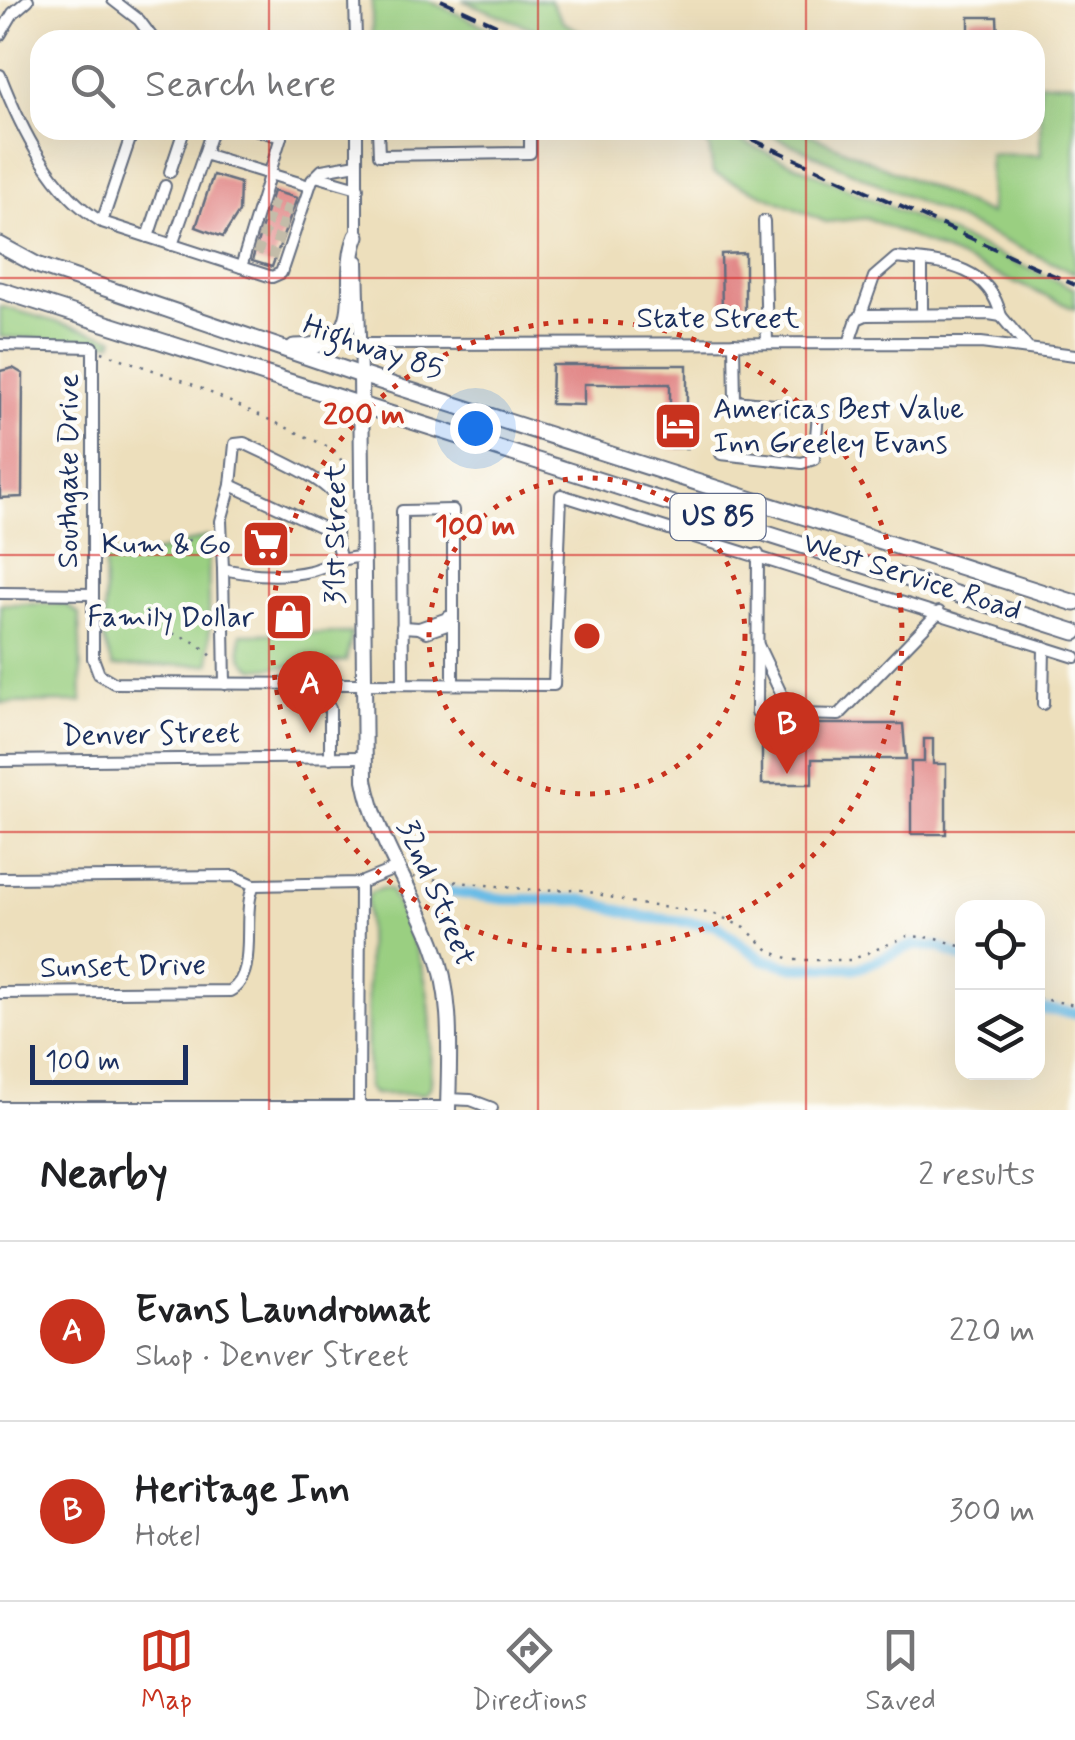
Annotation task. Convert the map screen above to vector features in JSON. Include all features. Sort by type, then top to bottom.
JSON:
[{"type":"highway","points":[[284,346],[325,344],[342,331],[352,308],[351,252],[357,236]]},
{"type":"highway","name":"Highway 85","points":[[0,246],[37,265],[361,375],[1075,604]]},
{"type":"highway","points":[[0,254],[37,265]]},
{"type":"highway","name":"Highway 85","points":[[0,290],[1075,632]]},
{"type":"main road","name":"31st Street","points":[[361,375],[364,758]]},
{"type":"main road","name":"32nd Street","points":[[364,758],[372,812],[433,943],[446,990],[448,1105]]},
{"type":"street","points":[[0,35],[12,12],[28,0]]},
{"type":"street","points":[[112,0],[146,30]]},
{"type":"street","points":[[355,0],[356,30]]},
{"type":"street","points":[[0,76],[30,132]]},
{"type":"street","points":[[34,140],[60,189],[76,206],[102,222],[272,277],[281,273],[288,242],[313,181],[322,170],[357,164]]},
{"type":"street","points":[[102,222],[129,140]]},
{"type":"street","points":[[170,172],[181,140]]},
{"type":"street","points":[[172,245],[209,140]]},
{"type":"street","points":[[241,267],[256,232],[280,140]]},
{"type":"street","name":"31st Street","points":[[357,140],[361,375]]},
{"type":"street","points":[[378,140],[379,154],[530,152],[530,140]]},
{"type":"street","points":[[204,154],[270,175],[358,188]]},
{"type":"street","points":[[148,237],[165,186]]},
{"type":"street","points":[[764,221],[767,343]]},
{"type":"street","points":[[849,343],[874,277],[884,264],[896,258],[946,263],[988,282],[1001,316],[1027,347]]},
{"type":"street","points":[[922,261],[922,314]]},
{"type":"street","points":[[860,317],[1001,316]]},
{"type":"street","points":[[721,454],[802,463],[814,459],[820,432],[818,414],[804,408],[735,402],[734,343]]},
{"type":"street","name":"State Street","points":[[360,344],[849,343],[1027,347],[1075,356]]},
{"type":"street","points":[[0,345],[94,346]]},
{"type":"street","name":"Southgate Drive","points":[[94,346],[94,658],[104,678],[114,683],[554,685],[562,495]]},
{"type":"street","points":[[225,684],[221,521],[232,485],[232,448],[244,444],[328,486],[337,500],[332,532],[340,558]]},
{"type":"street","points":[[232,485],[332,532]]},
{"type":"street","name":"West Service Road","points":[[562,495],[1075,656]]},
{"type":"street","points":[[403,684],[402,511],[453,510],[452,684]]},
{"type":"street","points":[[757,712],[758,554]]},
{"type":"street","points":[[223,569],[264,576],[312,570],[340,558],[362,557]]},
{"type":"street","name":"Southgate Drive","points":[[0,593],[94,594]]},
{"type":"street","points":[[758,645],[788,708],[797,714],[839,715],[939,612]]},
{"type":"street","points":[[402,627],[419,628],[450,616]]},
{"type":"street","points":[[1043,704],[1044,647]]},
{"type":"street","points":[[330,708],[330,758]]},
{"type":"street","name":"Denver Street","points":[[0,761],[364,758]]},
{"type":"street","points":[[0,878],[234,876],[254,885],[360,883],[400,874]]},
{"type":"street","points":[[359,1107],[360,883]]},
{"type":"street","name":"Sunset Drive","points":[[0,993],[230,991],[240,986],[245,972],[246,900],[254,885]]},
{"type":"street","points":[[0,1106],[359,1107],[448,1105],[471,1100],[485,1109]]},
{"type":"path","points":[[94,346],[109,357],[208,392],[333,449],[344,468],[354,468]]},
{"type":"path","points":[[94,551],[142,552],[197,538]]},
{"type":"path","points":[[102,611],[139,628],[183,636],[214,660]]},
{"type":"path","points":[[400,874],[533,890],[577,890],[639,904],[715,914],[745,928],[771,952],[794,960],[850,960],[908,936],[938,938],[955,944]]},
{"type":"path","points":[[1045,999],[1075,1005]]},
{"type":"green space","points":[[372,0],[427,0],[493,30],[372,30]]},
{"type":"green space","points":[[462,0],[550,0],[563,22],[578,30],[536,30]]},
{"type":"green space","points":[[1075,82],[1075,273],[782,140],[823,140],[990,214],[989,154],[1041,155],[1041,140],[1045,140],[1045,83]]},
{"type":"green space","points":[[697,140],[739,140],[1075,289],[1075,309],[868,218],[826,222],[713,173],[709,145]]},
{"type":"green space","points":[[0,306],[114,338],[112,343],[0,337]]},
{"type":"green space","points":[[208,536],[210,664],[113,667],[104,640],[105,555],[145,556]]},
{"type":"green space","points":[[0,604],[64,604],[79,614],[82,702],[0,703]]},
{"type":"green space","points":[[352,633],[346,661],[256,669],[241,655],[241,634]]},
{"type":"green space","points":[[390,890],[414,942],[426,986],[431,1087],[424,1094],[374,1094],[368,1088],[367,899],[371,892]]},
{"type":"building","points":[[969,17],[997,17],[998,30],[969,30]]},
{"type":"building","points":[[213,175],[240,183],[239,212],[223,237],[196,227]]},
{"type":"building","points":[[273,191],[297,198],[272,267],[252,261]]},
{"type":"building","points":[[745,253],[745,313],[722,314],[721,254]]},
{"type":"building","name":"Americas Best Value Inn Greeley Evans","points":[[552,365],[687,365],[687,448],[670,448],[670,384],[584,384],[584,405],[551,404]]},
{"type":"building","points":[[13,368],[23,374],[22,497],[0,498],[0,371]]},
{"type":"building","points":[[781,724],[903,724],[906,759],[812,759],[812,784],[762,784],[762,746],[781,747]]},
{"type":"building","points":[[924,739],[933,739],[933,764],[946,764],[946,834],[911,834],[911,762],[924,762]]},
{"type":"waterway","points":[[442,891],[504,899],[583,900],[644,917],[716,925],[762,959],[793,967],[858,968],[913,945],[939,947],[955,955]]},
{"type":"waterway","points":[[1045,1010],[1075,1013]]},
{"type":"tunnel","points":[[268,204],[294,212]]},
{"type":"tunnel","points":[[263,219],[290,227]]},
{"type":"tunnel","points":[[259,233],[285,241]]},
{"type":"tunnel","points":[[254,248],[280,256]]},
{"type":"railway","points":[[441,0],[508,30]]},
{"type":"railway","points":[[753,140],[1075,285]]},
{"type":"place","name":"Americas Best Value Inn Greeley Evans","points":[[678,426]]},
{"type":"place","name":"Kum & Go","points":[[266,544]]},
{"type":"place","name":"Family Dollar","points":[[289,617]]},
{"type":"place","name":"Evans Laundromat","points":[[310,733]]},
{"type":"place","name":"Heritage Inn","points":[[787,774]]}]
